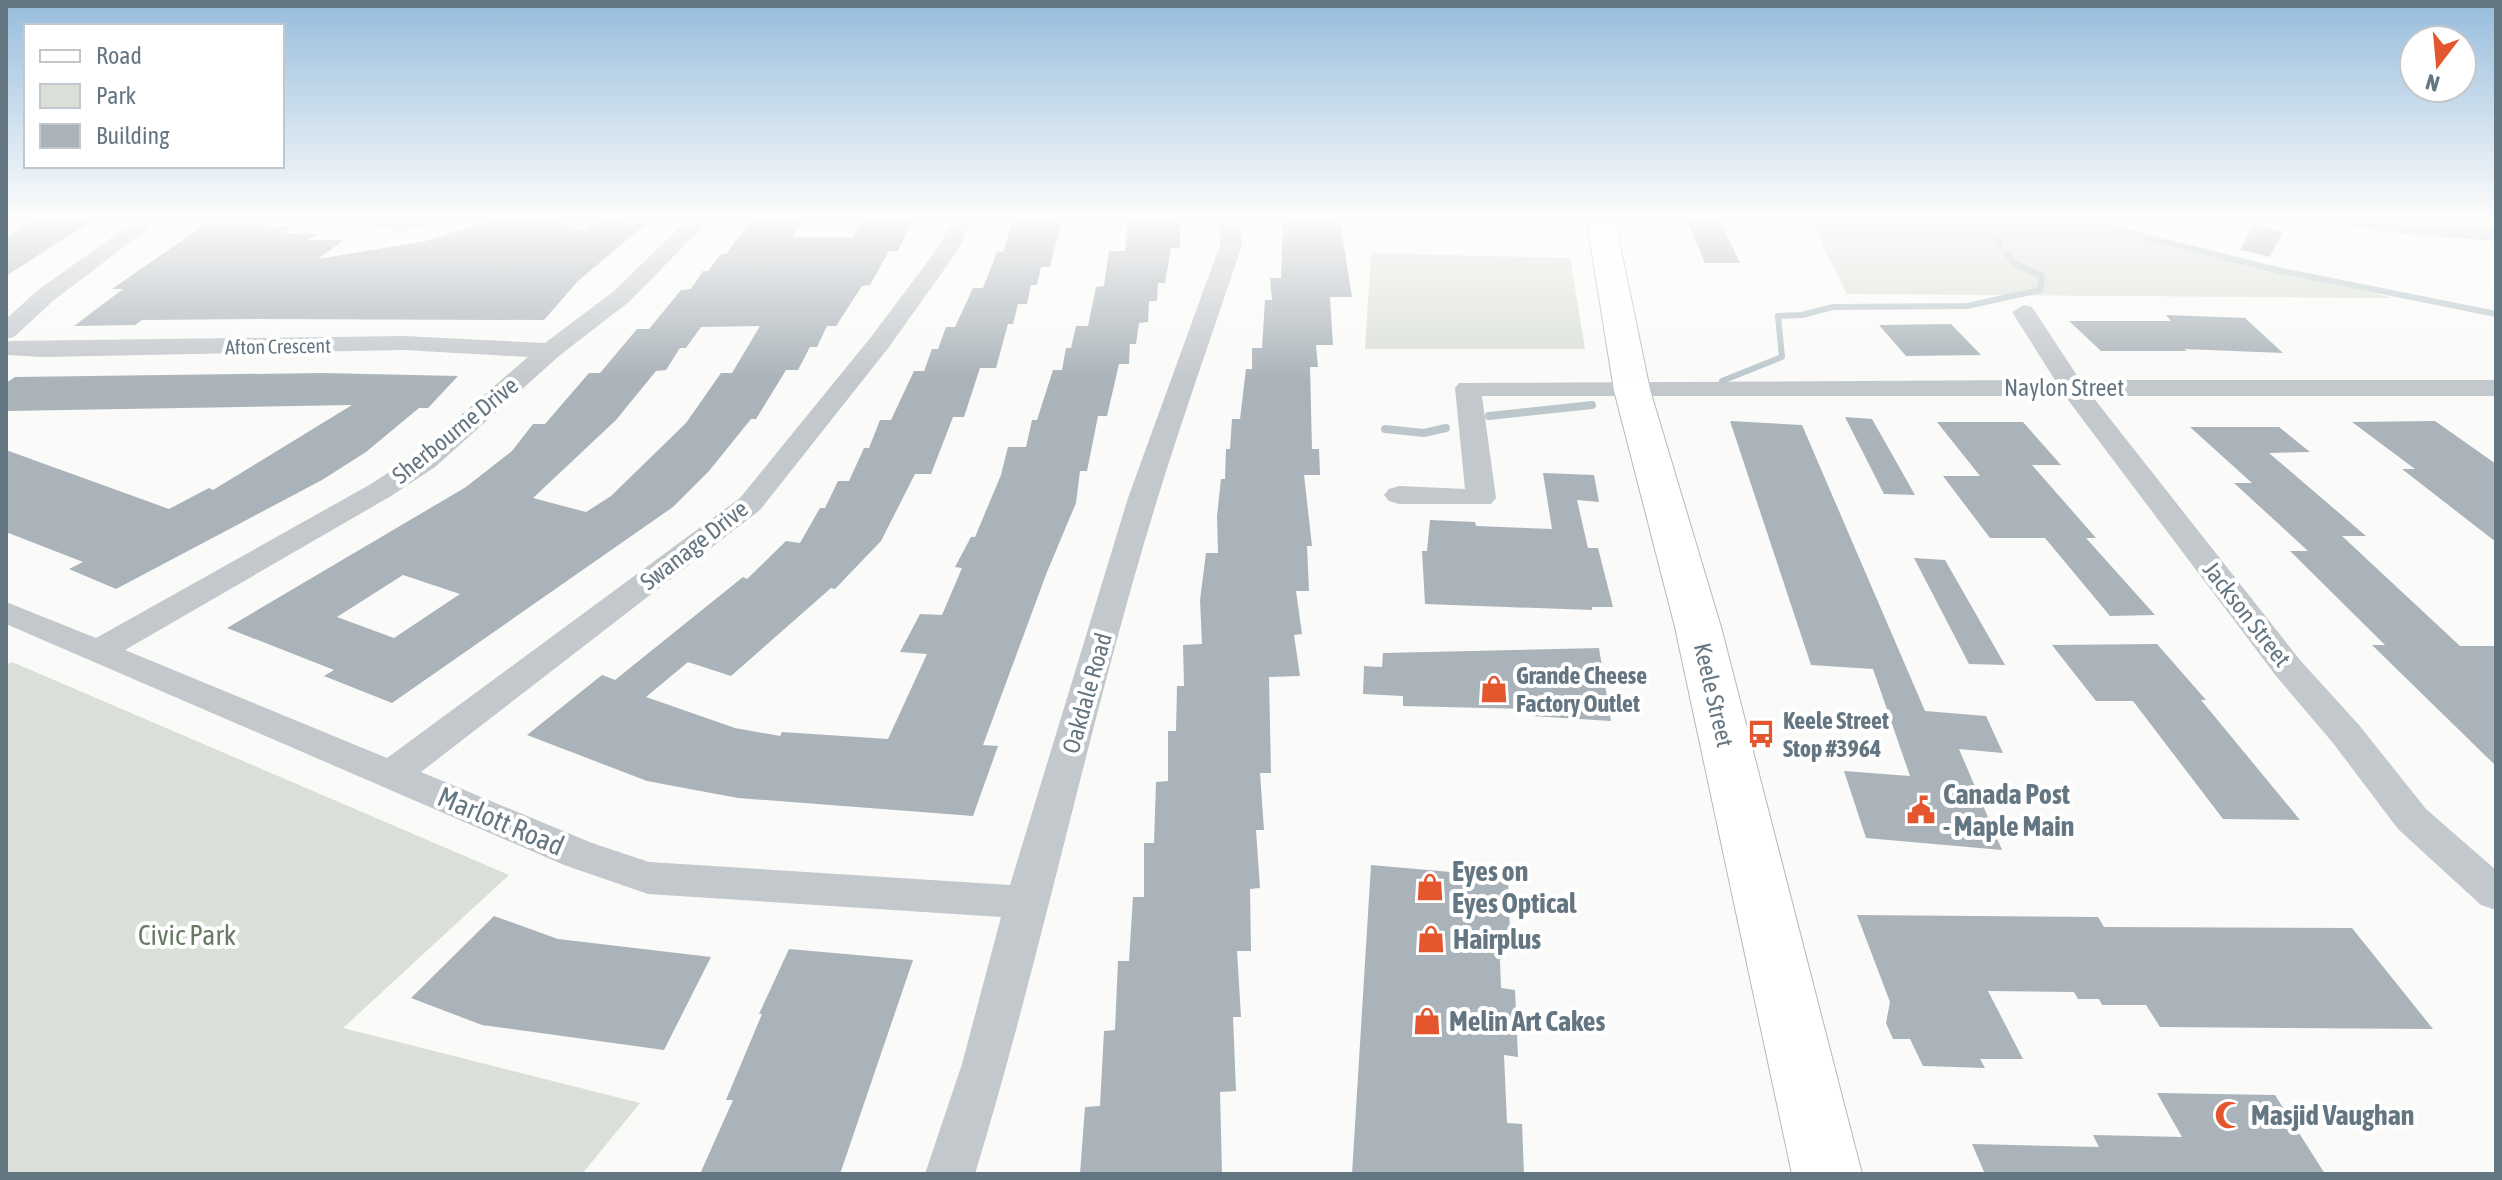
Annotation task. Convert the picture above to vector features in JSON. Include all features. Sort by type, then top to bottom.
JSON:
[{"type":"main road","name":"Keele Street","points":[[1610,271],[1632,390],[1698,627],[1827,1174]]},
{"type":"street","points":[[6,332],[46,295],[79,271]]},
{"type":"street","name":"Sherbourne Drive","points":[[96,652],[425,461],[550,351],[622,296],[647,271]]},
{"type":"street","name":"Swanage Drive","points":[[391,775],[750,504],[880,342],[932,271]]},
{"type":"street","name":"Oakdale Road","points":[[950,1174],[985,1064],[1026,902],[1143,498],[1222,271]]},
{"type":"street","name":"Jackson Street","points":[[2024,312],[2072,387],[2288,668],[2346,734],[2412,819],[2496,894]]},
{"type":"street","name":"Afton Crescent","points":[[6,348],[404,343],[550,351]]},
{"type":"street","name":"Naylon Street","points":[[1399,495],[1481,498],[1468,388],[2072,387],[2490,392]]},
{"type":"street","name":"Marlott Road","points":[[6,612],[578,854],[648,878],[1026,902]]},
{"type":"green space","points":[[1370,271],[1572,271],[1585,349],[1365,349]]},
{"type":"green space","points":[[1836,271],[2287,271],[2393,298],[1847,294]]},
{"type":"green space","name":"Civic Park","points":[[12,662],[509,875],[343,1028],[640,1103],[582,1174],[6,1174],[6,665]]},
{"type":"building","points":[[138,271],[590,271],[544,320],[142,320],[135,325],[74,326],[123,289],[112,289]]},
{"type":"building","points":[[703,271],[878,271],[870,285],[862,286],[836,326],[827,326],[817,347],[810,347],[798,370],[786,370],[756,419],[751,419],[709,471],[673,507],[392,703],[324,676],[334,670],[227,628],[466,487],[512,451],[533,424],[545,424],[589,373],[600,373],[637,329],[649,329],[681,290],[691,289]],"holes":[[[760,326],[732,373],[721,373],[686,423],[611,496],[586,512],[533,498],[616,420],[656,371],[666,370],[680,348],[686,348],[701,327]],[[403,575],[460,594],[394,638],[337,617]]]},
{"type":"building","points":[[990,271],[1040,271],[1037,285],[1031,285],[1027,304],[1018,304],[1013,324],[1008,324],[996,368],[980,368],[964,417],[953,417],[931,474],[915,474],[881,541],[835,589],[831,588],[731,676],[688,662],[646,697],[735,728],[780,736],[782,732],[888,739],[927,654],[900,652],[920,614],[942,615],[962,568],[955,567],[971,537],[975,537],[1001,475],[1008,447],[1026,447],[1032,420],[1037,420],[1053,370],[1062,370],[1066,348],[1071,348],[1076,326],[1088,326],[1096,287],[1104,286],[1106,271],[1167,271],[1165,283],[1158,283],[1157,301],[1149,301],[1148,322],[1139,323],[1136,344],[1130,344],[1129,364],[1119,364],[1107,416],[1098,416],[1087,471],[1080,471],[1076,503],[983,745],[998,746],[973,816],[738,798],[647,781],[527,735],[602,675],[615,680],[743,577],[747,579],[786,541],[800,543],[820,508],[825,508],[838,481],[849,481],[864,448],[869,448],[880,420],[891,420],[914,371],[924,371],[932,349],[938,349],[946,327],[955,327],[973,288],[983,288]]},
{"type":"building","points":[[1281,271],[1348,271],[1352,297],[1330,297],[1333,345],[1316,345],[1318,367],[1310,367],[1312,449],[1319,449],[1320,475],[1304,475],[1312,546],[1307,546],[1309,591],[1296,591],[1302,634],[1294,635],[1300,676],[1269,677],[1271,773],[1260,773],[1264,830],[1256,830],[1260,888],[1250,889],[1251,951],[1237,951],[1241,1017],[1233,1017],[1236,1091],[1220,1092],[1222,1173],[1080,1174],[1085,1107],[1100,1106],[1104,1031],[1115,1030],[1118,961],[1129,961],[1133,897],[1144,897],[1144,843],[1154,843],[1156,782],[1168,781],[1168,731],[1176,731],[1177,686],[1184,686],[1183,645],[1202,644],[1200,600],[1206,553],[1218,553],[1217,516],[1221,479],[1225,479],[1226,449],[1230,449],[1232,419],[1240,419],[1246,369],[1252,369],[1252,348],[1262,348],[1265,300],[1272,300],[1270,278],[1281,278]]},
{"type":"building","points":[[2166,315],[2245,318],[2283,353],[2184,349],[2187,351],[2101,351],[2069,321],[2171,321]]},
{"type":"building","points":[[1951,324],[1981,355],[1906,356],[1879,325]]},
{"type":"building","points":[[323,373],[458,376],[428,408],[419,408],[366,452],[322,480],[116,589],[69,569],[83,562],[6,532],[6,450],[169,509],[209,488],[213,490],[352,405],[6,411],[6,383],[15,377]]},
{"type":"building","points":[[1845,417],[1872,419],[1915,495],[1884,494]]},
{"type":"building","points":[[1730,421],[1802,425],[1925,711],[1986,716],[2003,753],[1959,749],[2002,850],[1866,838],[1844,771],[1910,776],[1873,669],[1811,665]]},
{"type":"building","points":[[2435,421],[2496,464],[2496,542],[2402,469],[2415,469],[2352,422]]},
{"type":"building","points":[[1937,422],[2023,422],[2061,465],[2032,465],[2096,538],[2086,538],[2155,615],[2110,616],[2045,538],[1990,538],[1943,476],[1980,476]]},
{"type":"building","points":[[2190,427],[2279,427],[2310,452],[2269,453],[2366,536],[2342,536],[2460,646],[2496,646],[2496,766],[2372,645],[2385,645],[2290,551],[2308,551],[2234,483],[2252,483]]},
{"type":"building","points":[[1543,473],[1594,475],[1599,502],[1577,500],[1588,548],[1598,548],[1613,607],[1592,607],[1592,610],[1425,604],[1422,551],[1427,551],[1430,520],[1475,522],[1476,526],[1552,529]]},
{"type":"building","points":[[1914,558],[1945,560],[2005,665],[1969,664]]},
{"type":"building","points":[[2157,644],[2206,700],[2201,700],[2300,820],[2223,819],[2133,701],[2096,701],[2052,645]]},
{"type":"building","points":[[1599,648],[1611,721],[1532,716],[1531,709],[1403,706],[1403,696],[1363,694],[1364,666],[1382,667],[1383,653]]},
{"type":"building","points":[[1371,865],[1508,877],[1510,933],[1499,932],[1501,988],[1515,990],[1518,1057],[1504,1055],[1507,1123],[1522,1124],[1524,1174],[1352,1174]]},
{"type":"building","points":[[1857,915],[2098,917],[2104,927],[2352,928],[2433,1029],[2160,1027],[2146,1005],[2102,1005],[2099,999],[2078,999],[2074,992],[1988,991],[2023,1059],[1980,1059],[1985,1068],[1923,1066],[1910,1039],[1893,1039],[1886,1023],[1890,1002]]},
{"type":"building","points":[[494,916],[558,939],[711,957],[664,1050],[482,1025],[411,998]]},
{"type":"building","points":[[789,949],[913,960],[840,1174],[700,1174],[733,1100],[726,1100],[762,1014],[759,1014]]},
{"type":"building","name":"Masjid Vaughan","points":[[2157,1093],[2275,1095],[2325,1174],[1985,1174],[1972,1144],[2099,1147],[2093,1135],[2182,1137]]},
{"type":"waterway","points":[[1722,381],[1782,357],[1778,316],[1802,315],[1833,307],[1967,306],[2040,290],[2042,276],[2031,271]]},
{"type":"waterway","points":[[2282,271],[2496,314]]},
{"type":"waterway","points":[[1489,416],[1592,405]]},
{"type":"waterway","points":[[1385,429],[1424,433],[1446,428]]},
{"type":"place","name":"Grande Cheese Factory Outlet","points":[[1494,689]]},
{"type":"place","name":"Keele Street Stop #3964","points":[[1761,734]]},
{"type":"place","name":"Canada Post - Maple Main","points":[[1921,810]]},
{"type":"place","name":"Eyes on Eyes Optical","points":[[1430,887]]},
{"type":"place","name":"Hairplus","points":[[1431,939]]},
{"type":"place","name":"Melin Art Cakes","points":[[1427,1021]]},
{"type":"place","name":"Masjid Vaughan","points":[[2229,1115]]}]
